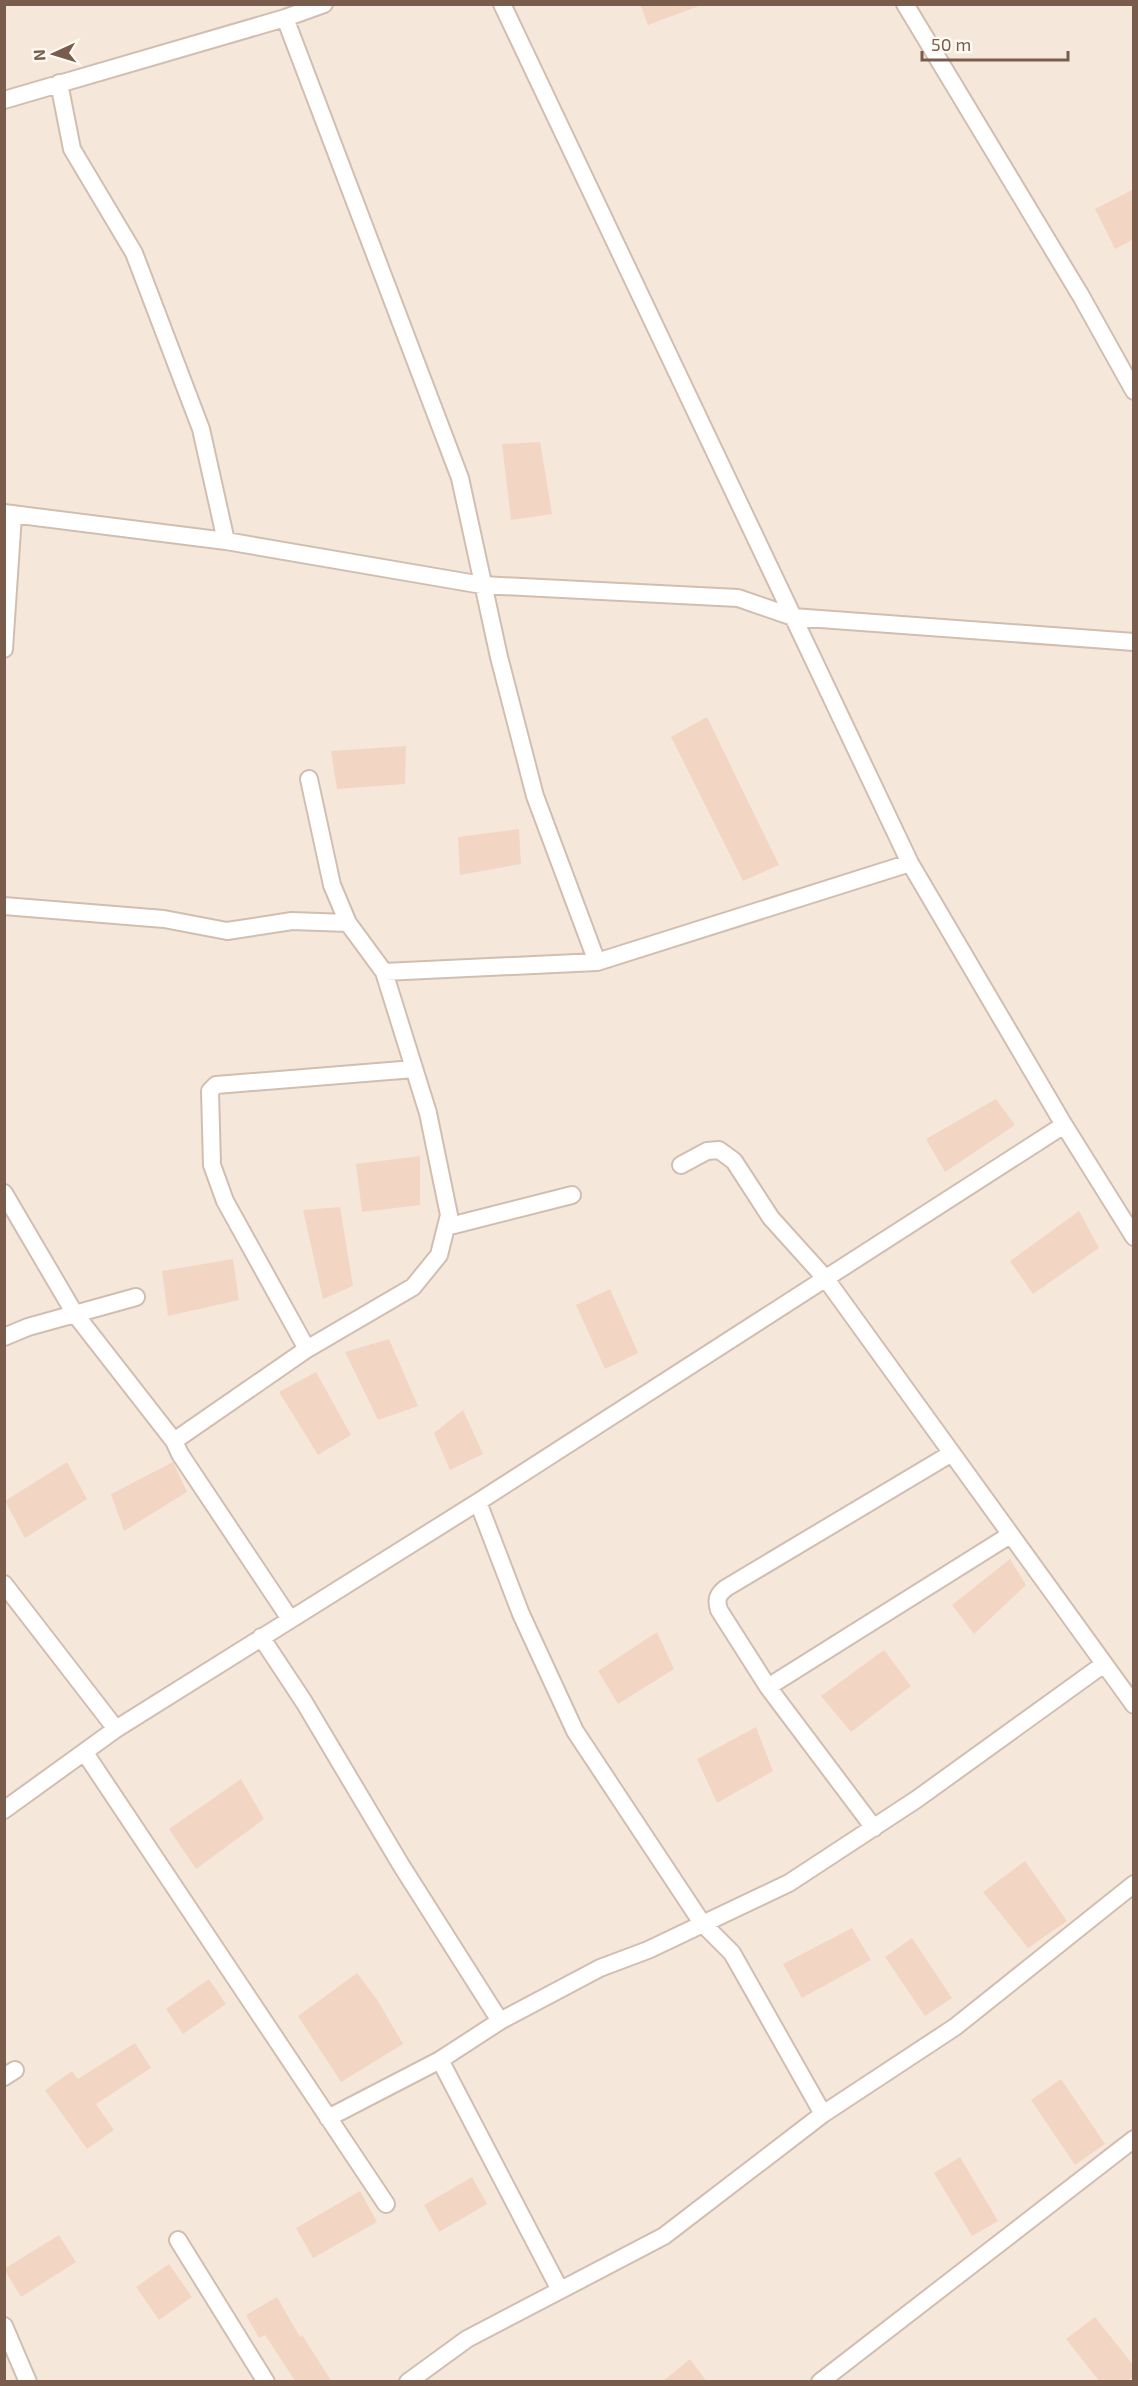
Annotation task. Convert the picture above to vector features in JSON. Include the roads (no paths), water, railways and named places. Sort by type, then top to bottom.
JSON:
[{"type":"street","points":[[4,100],[285,18],[324,4]]},
{"type":"street","points":[[502,4],[910,863],[1064,1125],[1134,1237]]},
{"type":"street","points":[[905,4],[1080,296],[1134,392]]},
{"type":"street","points":[[285,18],[460,478],[482,585],[535,796],[597,962]]},
{"type":"street","points":[[59,83],[72,149],[134,253],[201,429],[226,542]]},
{"type":"street","points":[[4,649],[9,514],[226,542],[482,585],[738,598],[793,617],[1134,642]]},
{"type":"street","points":[[174,1441],[307,1349],[412,1287],[439,1255],[449,1215],[428,1113],[384,972],[348,923],[332,885],[309,778]]},
{"type":"street","points":[[384,972],[597,962],[910,863]]},
{"type":"street","points":[[4,906],[164,919],[226,931],[292,921],[348,923]]},
{"type":"street","points":[[307,1349],[225,1201],[212,1165],[210,1091],[216,1085],[414,1069]]},
{"type":"street","points":[[4,1810],[85,1753],[116,1728],[478,1502],[1064,1125]]},
{"type":"street","points":[[681,1165],[707,1151],[719,1150],[734,1161],[771,1218],[826,1279],[1134,1705]]},
{"type":"street","points":[[4,1192],[75,1314],[174,1441],[180,1454],[290,1618]]},
{"type":"street","points":[[446,1227],[572,1196]]},
{"type":"street","points":[[4,1337],[28,1327],[136,1297]]},
{"type":"street","points":[[874,1828],[768,1687],[719,1611],[716,1602],[719,1593],[952,1453]]},
{"type":"street","points":[[478,1502],[521,1614],[575,1731],[702,1923],[732,1953],[823,2114]]},
{"type":"street","points":[[768,1687],[1010,1534]]},
{"type":"street","points":[[4,1584],[116,1728]]},
{"type":"street","points":[[261,1637],[304,1701],[401,1865],[500,2021]]},
{"type":"street","points":[[328,2118],[440,2060],[500,2021],[600,1968],[648,1950],[789,1883],[917,1799],[1104,1664]]},
{"type":"street","points":[[85,1753],[386,2204]]},
{"type":"street","points":[[408,2382],[467,2338],[664,2236],[823,2114],[955,2027],[1134,1884]]},
{"type":"street","points":[[440,2060],[560,2290]]},
{"type":"street","points":[[820,2382],[1134,2139]]},
{"type":"street","points":[[178,2240],[266,2382]]},
{"type":"street","points":[[4,2326],[28,2382]]}]
